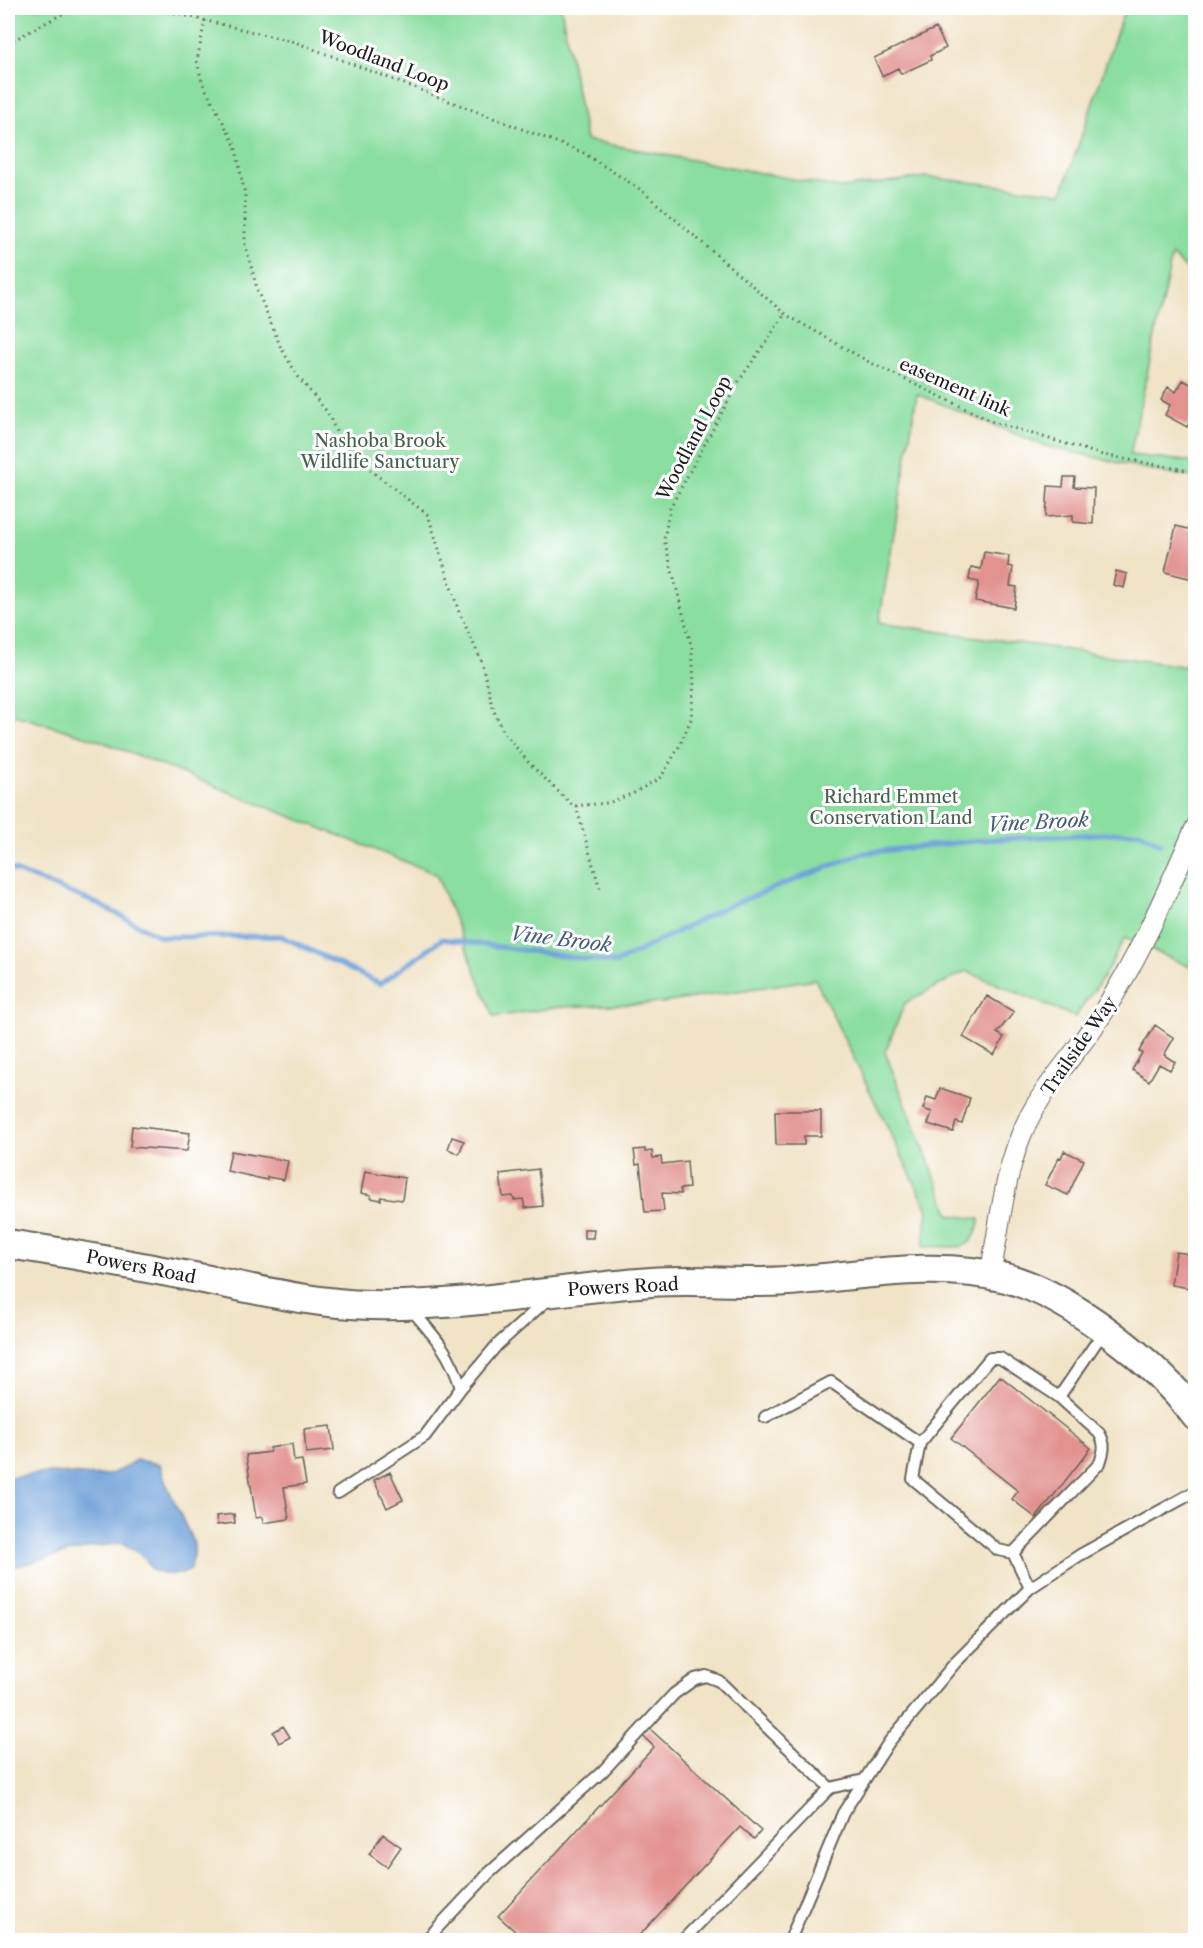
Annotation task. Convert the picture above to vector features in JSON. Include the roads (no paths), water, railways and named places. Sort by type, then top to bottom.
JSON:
[{"type":"main road","name":"Powers Road","points":[[8,1244],[92,1257],[276,1293],[369,1305],[474,1302],[558,1290],[655,1282],[787,1281],[906,1270],[990,1275],[1028,1286],[1074,1310],[1136,1354],[1182,1397],[1196,1416]]},
{"type":"street","name":"Trailside Way","points":[[990,1275],[1012,1165],[1026,1124],[1065,1062],[1115,994],[1158,913],[1196,827]]},
{"type":"lane","points":[[338,1493],[425,1436],[461,1388],[498,1345],[558,1290]]},
{"type":"lane","points":[[407,1304],[440,1340],[453,1362],[461,1388]]},
{"type":"lane","points":[[1059,1396],[1104,1331]]},
{"type":"lane","points":[[990,1358],[1000,1358],[1059,1396],[1099,1433],[1104,1441],[1100,1463],[1013,1553],[998,1550],[913,1479],[920,1443],[990,1358]]},
{"type":"lane","points":[[765,1417],[831,1382],[920,1443]]},
{"type":"lane","points":[[790,1941],[843,1812],[889,1742],[955,1663],[1030,1588],[1080,1555],[1196,1491]]},
{"type":"lane","points":[[1013,1553],[1030,1588]]},
{"type":"lane","points":[[426,1941],[489,1873],[603,1771],[674,1694],[695,1679],[706,1676],[719,1681],[830,1788]]},
{"type":"lane","points":[[683,1941],[830,1788],[864,1780]]},
{"type":"water","points":[[135,1460],[160,1464],[166,1483],[194,1544],[194,1557],[190,1569],[182,1574],[163,1574],[152,1570],[145,1558],[123,1543],[92,1547],[8,1568],[8,1477],[43,1473],[105,1475],[124,1468]]},
{"type":"waterway","name":"Vine Brook","points":[[8,868],[98,904],[161,937],[281,936],[380,984],[442,939],[616,963],[721,909],[863,853],[981,840],[1140,832],[1161,844]]},
{"type":"park label","name":"Nashoba Brook Wildlife Sanctuary","points":[[380,451]]},
{"type":"park label","name":"Richard Emmet Conservation Land","points":[[891,807]]}]
